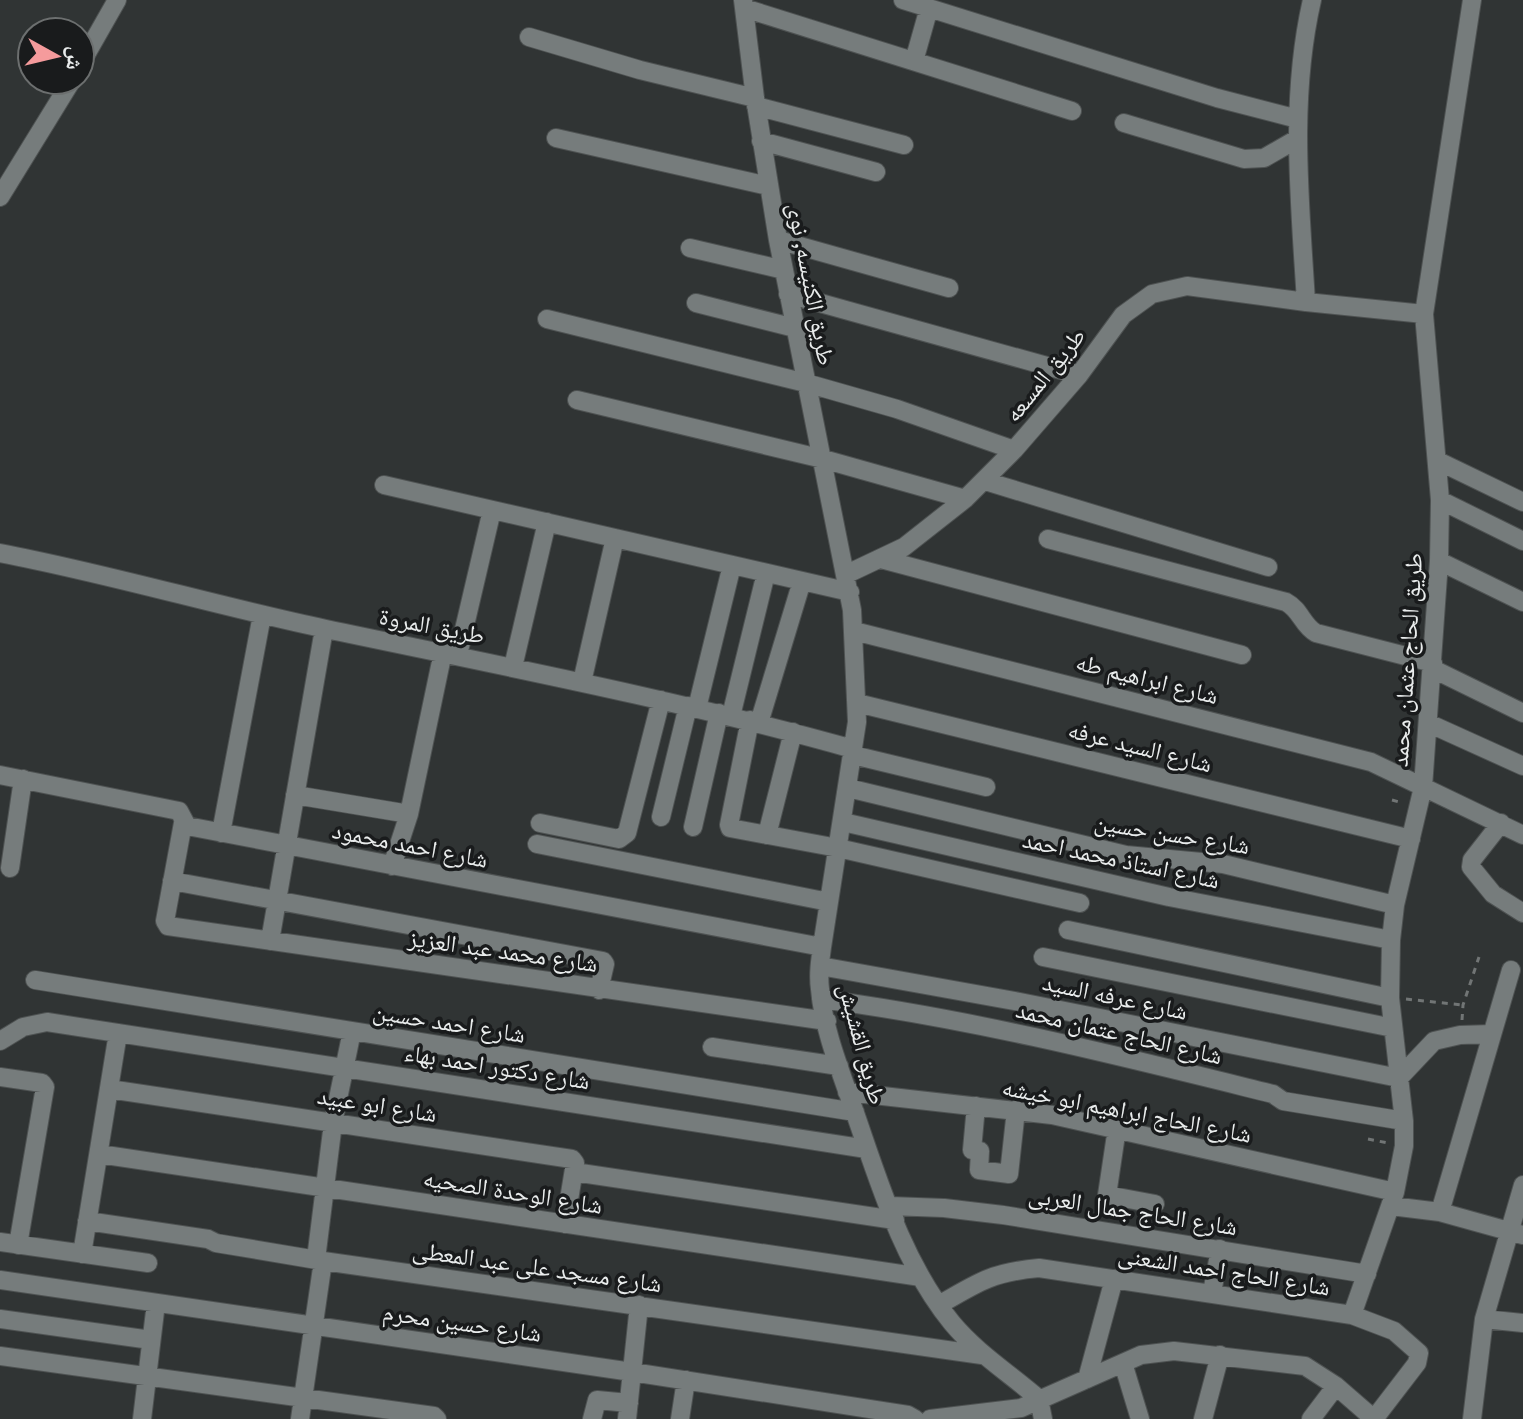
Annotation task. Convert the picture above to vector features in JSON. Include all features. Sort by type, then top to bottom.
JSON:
[{"type":"street","points":[[96,37],[117,0]]},
{"type":"street","points":[[903,0],[1217,98],[1298,119]]},
{"type":"street","points":[[1306,302],[1297,139],[1302,52],[1312,0]]},
{"type":"street","name":"طريق الحاج عثمان محمد","points":[[1352,1315],[1393,1199],[1404,1146],[1390,998],[1391,940],[1395,905],[1423,787],[1439,561],[1438,461],[1424,314],[1472,0]]},
{"type":"street","points":[[744,4],[1072,111]]},
{"type":"street","name":"طريق الكنيسه, نوى","points":[[744,4],[768,186],[848,583]]},
{"type":"street","points":[[914,61],[929,8]]},
{"type":"street","points":[[529,37],[904,145]]},
{"type":"street","points":[[0,197],[62,96]]},
{"type":"street","points":[[1124,123],[1244,159],[1264,158],[1297,139]]},
{"type":"street","points":[[556,138],[768,186]]},
{"type":"street","points":[[761,141],[876,172]]},
{"type":"street","points":[[778,240],[949,288]]},
{"type":"street","points":[[690,248],[784,270]]},
{"type":"street","name":"طريق المسعه","points":[[848,583],[925,533],[985,481],[1079,375],[1123,315],[1136,303],[1169,288],[1187,286],[1424,314]]},
{"type":"street","points":[[788,294],[1079,375]]},
{"type":"street","points":[[696,303],[795,328]]},
{"type":"street","points":[[547,319],[806,383],[897,409],[1014,450]]},
{"type":"street","points":[[577,400],[823,459],[965,499]]},
{"type":"street","points":[[1438,461],[1523,502]]},
{"type":"street","points":[[985,481],[1268,567]]},
{"type":"street","points":[[384,485],[802,581],[848,583]]},
{"type":"street","points":[[1440,500],[1523,541]]},
{"type":"street","points":[[392,866],[492,510]]},
{"type":"street","points":[[513,667],[547,522]]},
{"type":"street","points":[[582,682],[615,538]]},
{"type":"street","points":[[1048,539],[1286,602],[1296,607],[1309,629],[1316,633],[1433,666],[1523,713]]},
{"type":"street","name":"طريق المروة","points":[[0,553],[324,629],[725,714],[986,787]]},
{"type":"street","points":[[881,559],[1242,655]]},
{"type":"street","points":[[1439,561],[1523,602]]},
{"type":"street","points":[[661,817],[732,565]]},
{"type":"street","points":[[693,827],[766,573]]},
{"type":"street","points":[[802,581],[755,722],[730,828],[838,848],[1080,903]]},
{"type":"street","name":"طريق القشيش","points":[[848,583],[857,703],[848,788],[822,947],[821,999],[839,1066],[867,1149],[921,1277],[939,1305],[982,1355],[1042,1410]]},
{"type":"street","points":[[221,833],[262,615]]},
{"type":"street","points":[[270,941],[324,629]]},
{"type":"street","name":"شارع ابراهيم طه","points":[[854,631],[1349,755],[1371,762],[1523,835]]},
{"type":"street","points":[[540,823],[619,839],[629,828],[661,700]]},
{"type":"street","name":"شارع السيد عرفه","points":[[857,703],[1411,839]]},
{"type":"street","points":[[1428,723],[1523,766]]},
{"type":"street","points":[[767,835],[793,732]]},
{"type":"street","name":"شارع احمد محمود","points":[[0,775],[179,811],[183,823],[221,833],[822,947]]},
{"type":"street","points":[[10,868],[23,779]]},
{"type":"street","name":"شارع حسن حسين","points":[[848,788],[1126,855],[1223,864],[1395,905]]},
{"type":"street","points":[[295,795],[409,814]]},
{"type":"street","name":"شارع استاذ محمد احمد","points":[[843,822],[1169,897],[1391,940]]},
{"type":"street","points":[[183,823],[172,881],[603,961],[605,965],[599,990]]},
{"type":"street","points":[[1501,823],[1472,860],[1471,867],[1493,894],[1523,913]]},
{"type":"street","points":[[537,844],[829,902]]},
{"type":"street","name":"شارع محمد عبد العزيز","points":[[172,881],[165,921],[172,927],[827,1021]]},
{"type":"street","points":[[1068,930],[1390,998]]},
{"type":"street","points":[[1043,957],[1393,1028]]},
{"type":"street","name":"شارع عرفه السيد","points":[[820,966],[1020,1002],[1399,1078]]},
{"type":"street","points":[[1440,1212],[1511,970]]},
{"type":"street","name":"شارع احمد حسين","points":[[35,980],[855,1112]]},
{"type":"street","name":"شارع الحاج عتمان محمد","points":[[821,999],[918,1012],[1182,1071],[1273,1094],[1283,1101],[1404,1121]]},
{"type":"street","name":"شارع دكتور احمد بهاء","points":[[0,1041],[36,1023],[47,1022],[867,1149]]},
{"type":"street","points":[[300,1419],[314,1326],[324,1188],[333,1123],[352,1031]]},
{"type":"street","points":[[82,1254],[118,1033]]},
{"type":"street","points":[[1399,1078],[1434,1041],[1460,1035],[1492,1034]]},
{"type":"street","points":[[712,1047],[839,1066]]},
{"type":"street","points":[[0,1077],[42,1083],[45,1088],[9,1244],[148,1263]]},
{"type":"street","name":"شارع ابو عبيد","points":[[109,1089],[572,1159],[574,1172]]},
{"type":"street","name":"شارع الحاج ابراهيم ابو خيشه","points":[[847,1092],[1016,1110],[1117,1128],[1516,1233]]},
{"type":"street","points":[[976,1106],[972,1150],[980,1151],[980,1171],[1009,1174],[1016,1110]]},
{"type":"street","points":[[1117,1128],[1107,1195],[1155,1204]]},
{"type":"street","name":"شارع الوحدة الصحيه","points":[[99,1154],[921,1277]]},
{"type":"street","points":[[565,1224],[574,1172]]},
{"type":"street","name":"شارع الحاج جمال العربى","points":[[574,1172],[892,1213],[944,1208],[1003,1215],[1367,1274]]},
{"type":"street","points":[[1472,1419],[1484,1319],[1516,1233],[1523,1185]]},
{"type":"street","name":"شارع مسجد على عبد المعطى","points":[[87,1221],[320,1260],[982,1355]]},
{"type":"street","points":[[1212,1293],[1220,1249]]},
{"type":"street","name":"شارع الحاج احمد الشعنى","points":[[939,1305],[988,1276],[1013,1270],[1052,1269],[1352,1315],[1394,1331],[1419,1353],[1417,1363],[1369,1417]]},
{"type":"street","points":[[1087,1379],[1114,1279]]},
{"type":"street","name":"شارع حسين محرم","points":[[0,1280],[686,1380],[908,1415],[915,1419]]},
{"type":"street","points":[[142,1419],[156,1303]]},
{"type":"street","points":[[592,1419],[596,1400],[628,1411],[639,1305]]},
{"type":"street","points":[[0,1319],[151,1340]]},
{"type":"street","points":[[1484,1319],[1523,1323]]},
{"type":"street","points":[[930,1419],[1015,1409],[1042,1410],[1087,1379],[1160,1351],[1305,1366],[1336,1386],[1369,1417]]},
{"type":"street","points":[[1203,1419],[1220,1355]]},
{"type":"street","points":[[0,1356],[302,1399],[363,1413],[434,1416],[437,1419]]},
{"type":"street","points":[[1123,1363],[1140,1419]]},
{"type":"street","points":[[680,1419],[686,1380]]},
{"type":"street","points":[[1311,1419],[1336,1386]]},
{"type":"path","points":[[1390,998],[1463,1005],[1479,957]]},
{"type":"path","points":[[1368,1139],[1404,1146]]}]
